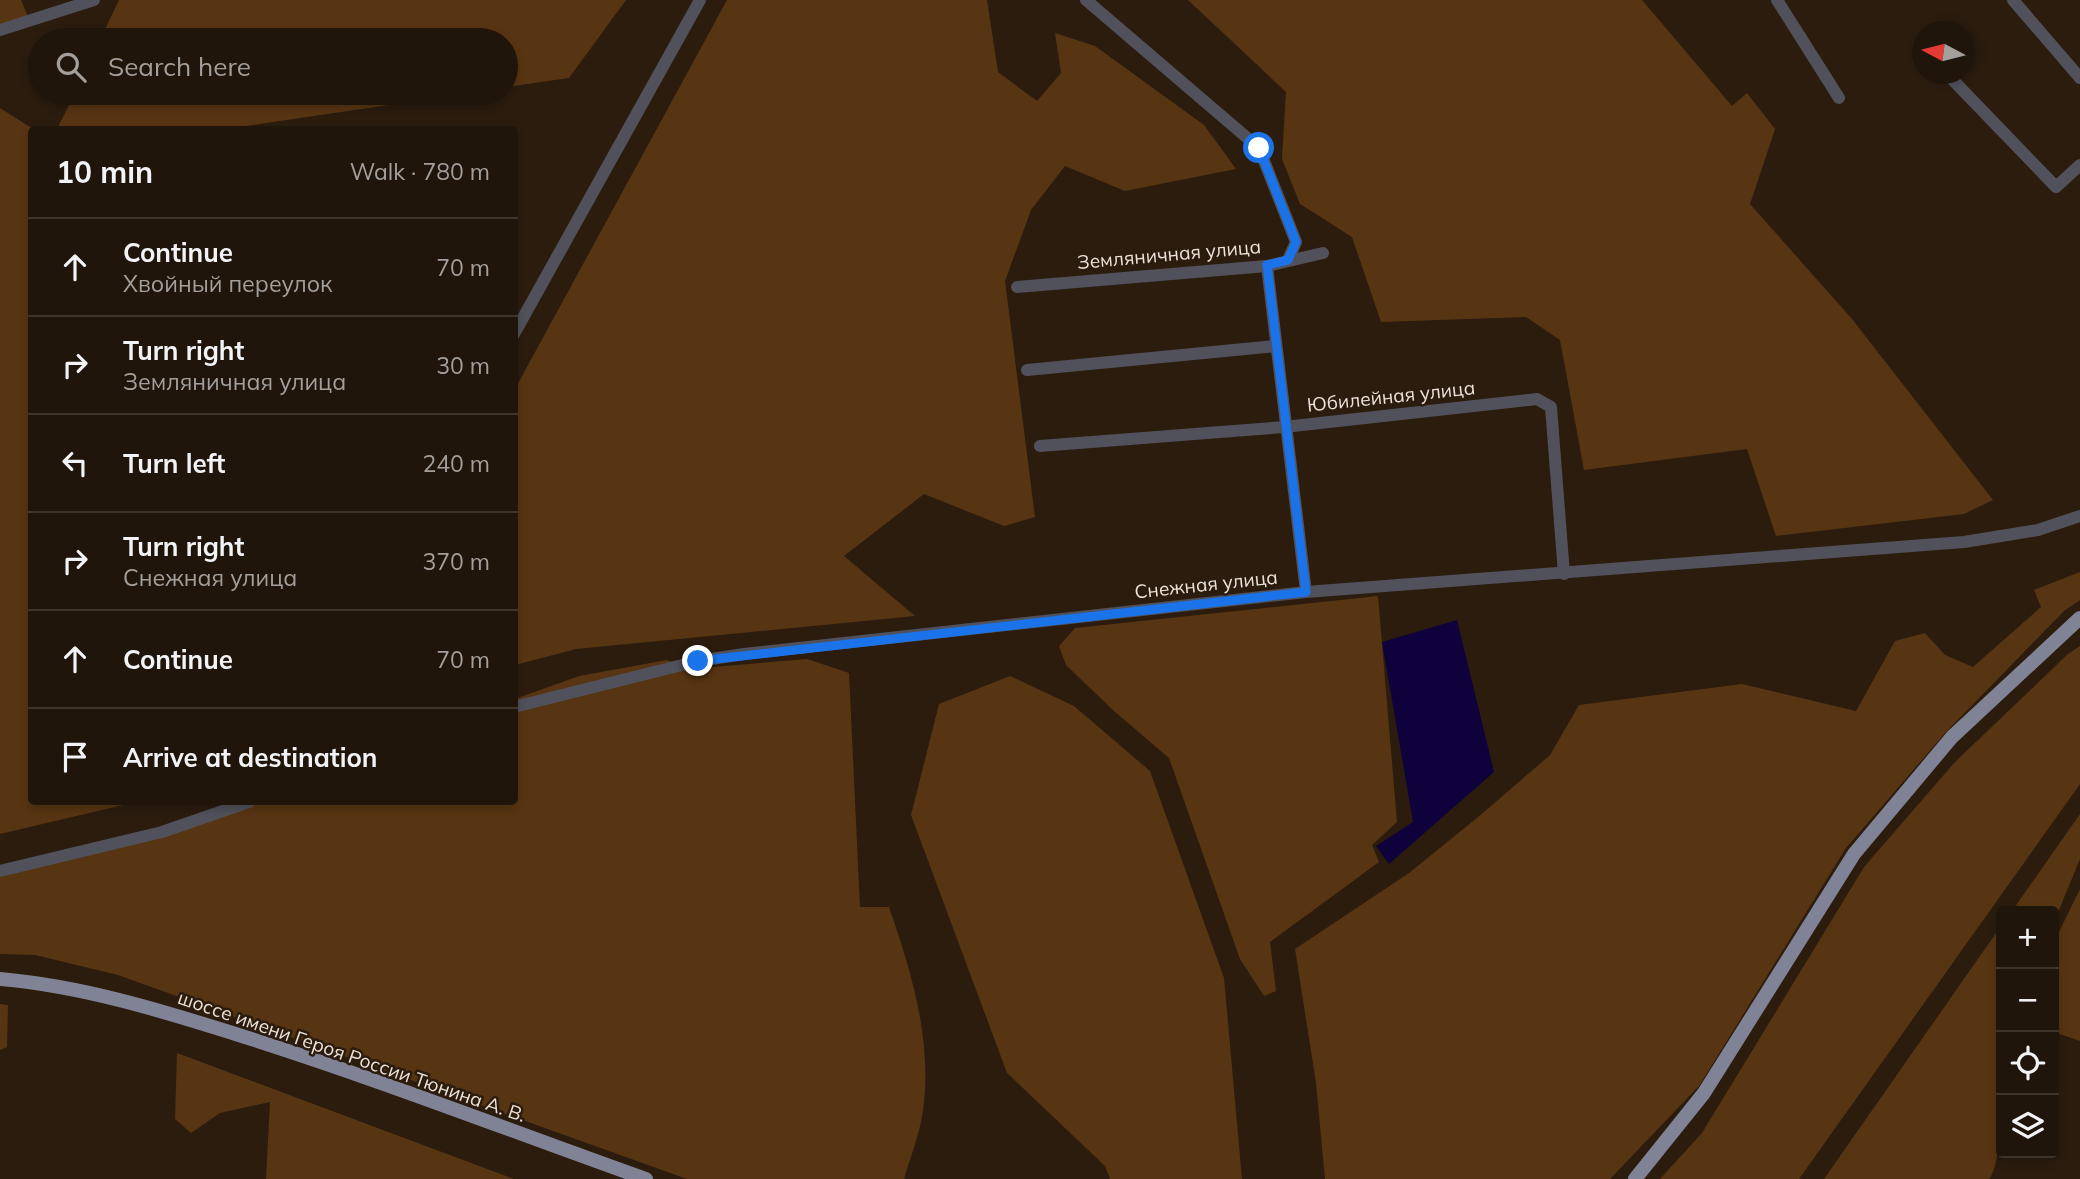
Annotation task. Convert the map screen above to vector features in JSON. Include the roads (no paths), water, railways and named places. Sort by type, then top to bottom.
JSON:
[{"type":"main road","points":[[1635,1179],[1704,1093],[1854,854],[1952,737],[2080,618]]},
{"type":"main road","name":"шоссе имени Героя России Тюнина А. В.","points":[[0,979],[101,996],[169,1013],[319,1061],[646,1179]]},
{"type":"street","points":[[0,30],[94,0]]},
{"type":"street","points":[[518,327],[700,0]]},
{"type":"street","points":[[1086,0],[1259,148],[1296,242],[1288,260]]},
{"type":"street","points":[[1777,0],[1839,98]]},
{"type":"street","points":[[2013,0],[2080,78]]},
{"type":"street","points":[[1957,84],[2056,187],[2080,164]]},
{"type":"street","name":"Земляничная улица","points":[[1017,287],[1267,265],[1323,253]]},
{"type":"street","points":[[1267,265],[1284,427],[1306,592]]},
{"type":"street","points":[[1027,370],[1276,346]]},
{"type":"street","name":"Юбилейная улица","points":[[1040,446],[1284,427],[1538,399],[1551,407],[1564,574]]},
{"type":"street","name":"Снежная улица","points":[[518,706],[698,661],[1306,592],[1964,542],[2038,530],[2077,517]]},
{"type":"street","points":[[0,871],[162,832],[240,805]]}]
